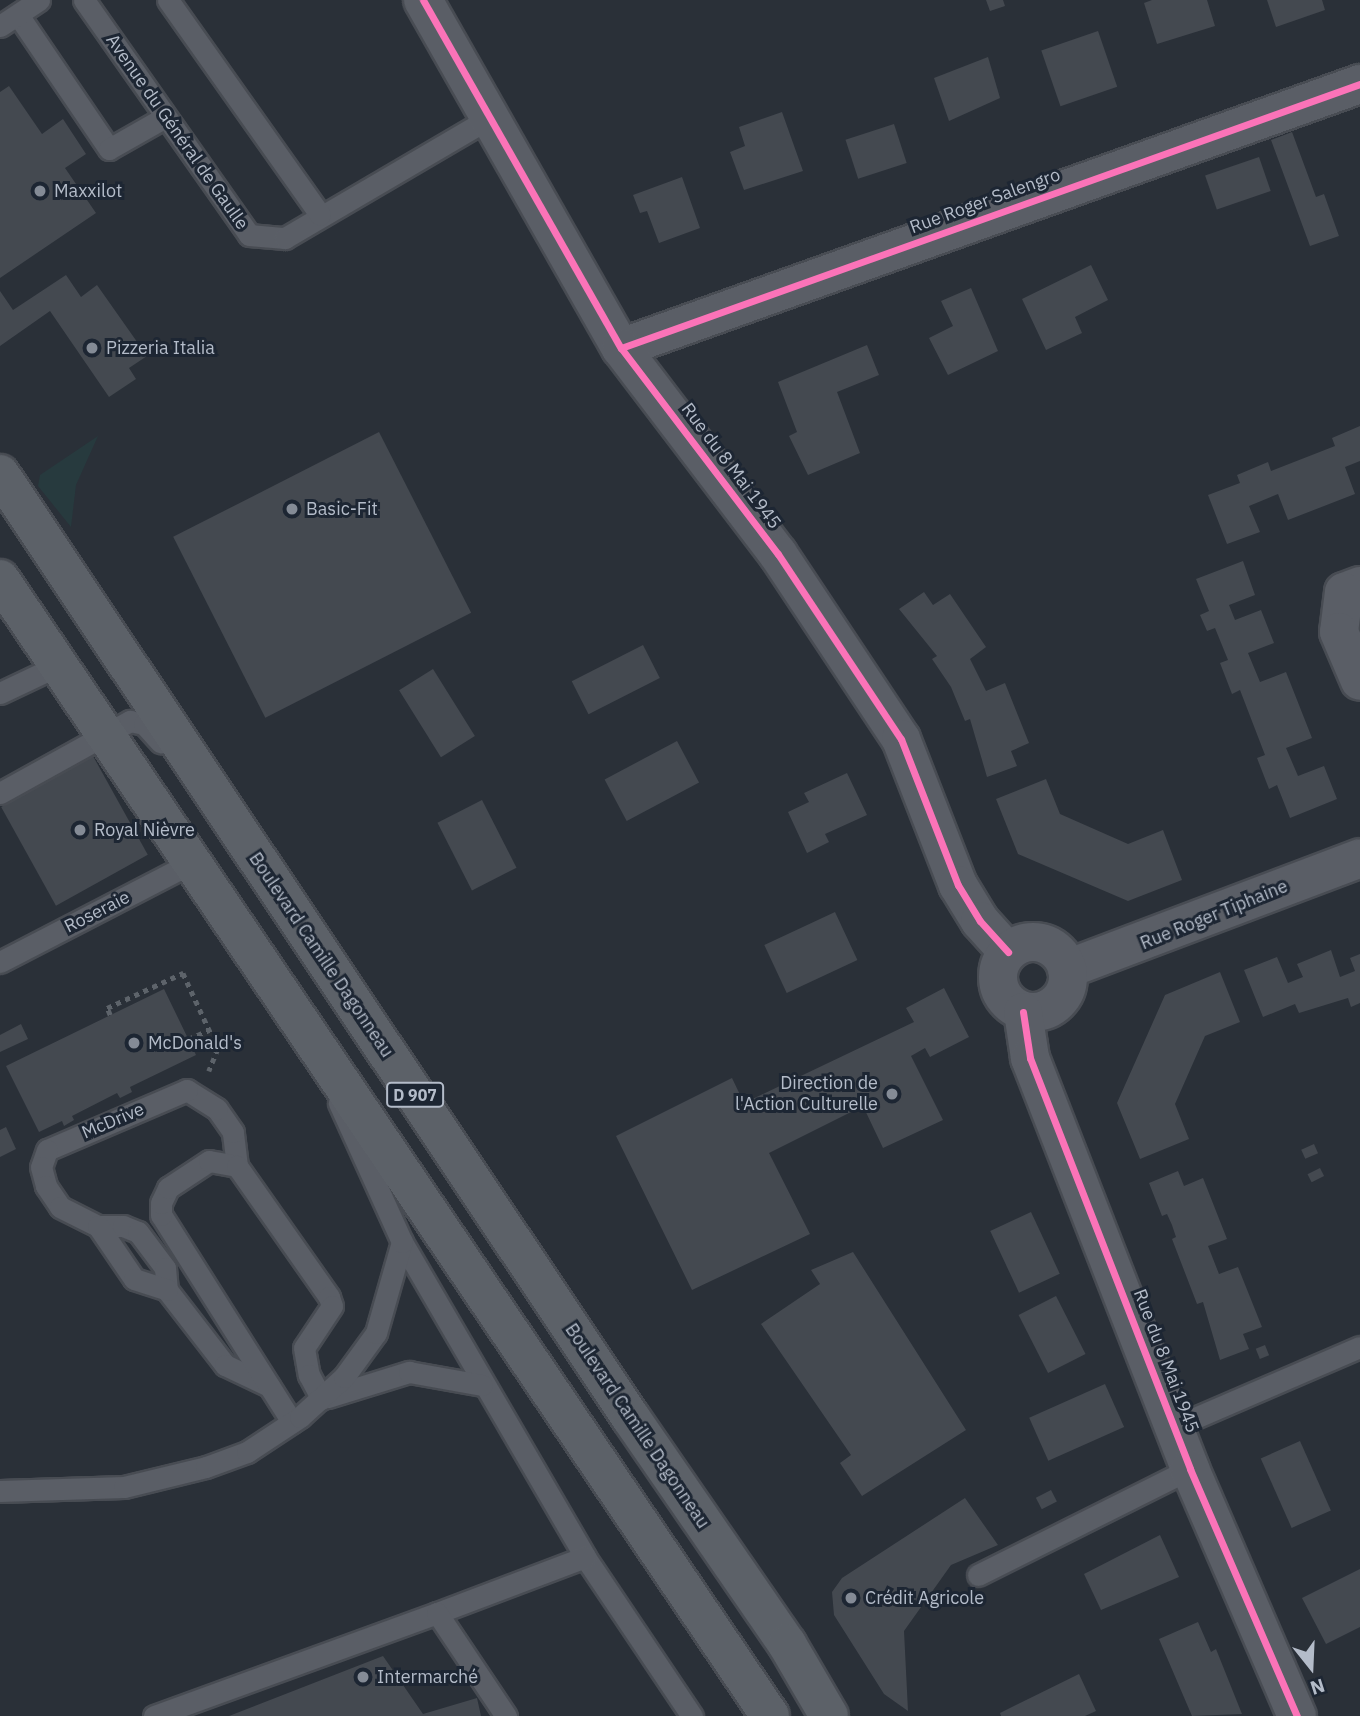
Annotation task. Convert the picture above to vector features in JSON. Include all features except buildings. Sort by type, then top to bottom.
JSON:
[{"type":"main road","name":"Boulevard Camille Dagonneau","points":[[0,474],[787,1644],[829,1716]]},
{"type":"main road","name":"D 907","points":[[0,579],[770,1716]]},
{"type":"street","name":"Rue du 8 Mai 1945","points":[[423,0],[488,119],[621,348],[778,554],[901,739],[958,886],[980,921],[1008,952]]},
{"type":"street","name":"Rue Roger Salengro","points":[[621,348],[1360,84]]},
{"type":"street","points":[[1360,586],[1344,592],[1339,632],[1360,681]]},
{"type":"street","name":"Rue Roger Tiphaine","points":[[1067,969],[1360,858]]},
{"type":"street","points":[[1027,943],[1047,945],[1067,969],[1065,993],[1047,1010],[1023,1012],[1000,991],[998,970],[1008,952],[1027,943]]},
{"type":"street","name":"Rue du 8 Mai 1945","points":[[1023,1012],[1030,1058],[1190,1469],[1297,1716]]},
{"type":"lane","points":[[39,0],[9,20],[109,149],[165,117]]},
{"type":"lane","name":"Avenue du Général de Gaulle","points":[[84,0],[249,234],[285,238],[320,215],[488,119]]},
{"type":"lane","points":[[168,0],[320,215]]},
{"type":"lane","points":[[0,693],[57,666]]},
{"type":"lane","points":[[0,793],[130,722],[144,724],[242,854],[276,887]]},
{"type":"lane","name":"Roseraie","points":[[0,962],[193,862]]},
{"type":"lane","points":[[318,1049],[361,1158],[402,1242],[482,1385],[585,1557],[692,1716]]},
{"type":"lane","name":"McDrive","points":[[198,1096],[187,1090],[47,1150],[41,1167],[52,1196],[60,1207],[98,1226],[123,1226],[138,1232],[165,1268],[167,1290],[225,1365],[269,1386]]},
{"type":"lane","points":[[198,1096],[217,1109],[233,1132],[237,1166],[329,1297],[332,1306],[304,1348],[309,1375],[322,1399]]},
{"type":"lane","points":[[237,1166],[209,1161],[168,1188],[160,1203],[161,1215],[292,1422]]},
{"type":"lane","name":"McDrive","points":[[98,1226],[134,1279],[167,1290]]},
{"type":"lane","points":[[0,1491],[124,1487],[247,1452],[322,1399],[376,1333],[402,1242]]},
{"type":"lane","points":[[1174,1427],[1360,1347]]},
{"type":"lane","points":[[322,1399],[409,1372],[482,1385]]},
{"type":"lane","points":[[978,1575],[1190,1469]]},
{"type":"lane","points":[[154,1716],[585,1557]]},
{"type":"lane","points":[[437,1613],[506,1716]]},
{"type":"path","points":[[110,1015],[107,1008],[183,974],[218,1049],[198,1096]]},
{"type":"path","points":[[188,1040],[209,1030]]},
{"type":"green space","points":[[98,436],[76,485],[71,527],[38,486],[40,475]]},
{"type":"cycle path","points":[[423,0],[621,348],[778,554],[901,739],[958,885],[980,921],[1008,952]]},
{"type":"cycle path","points":[[621,348],[1360,84]]},
{"type":"cycle path","points":[[1023,1012],[1030,1058],[1190,1469],[1297,1716]]},
{"type":"place","name":"Maxxilot","points":[[40,191]]},
{"type":"place","name":"Pizzeria Italia","points":[[92,348]]},
{"type":"place","name":"Basic-Fit","points":[[292,509]]},
{"type":"place","name":"Royal Nièvre","points":[[80,830]]},
{"type":"place","name":"McDonald's","points":[[134,1043]]},
{"type":"place","name":"Direction de l'Action Culturelle","points":[[892,1094]]},
{"type":"place","name":"Crédit Agricole","points":[[851,1598]]},
{"type":"place","name":"Intermarché","points":[[363,1677]]}]
